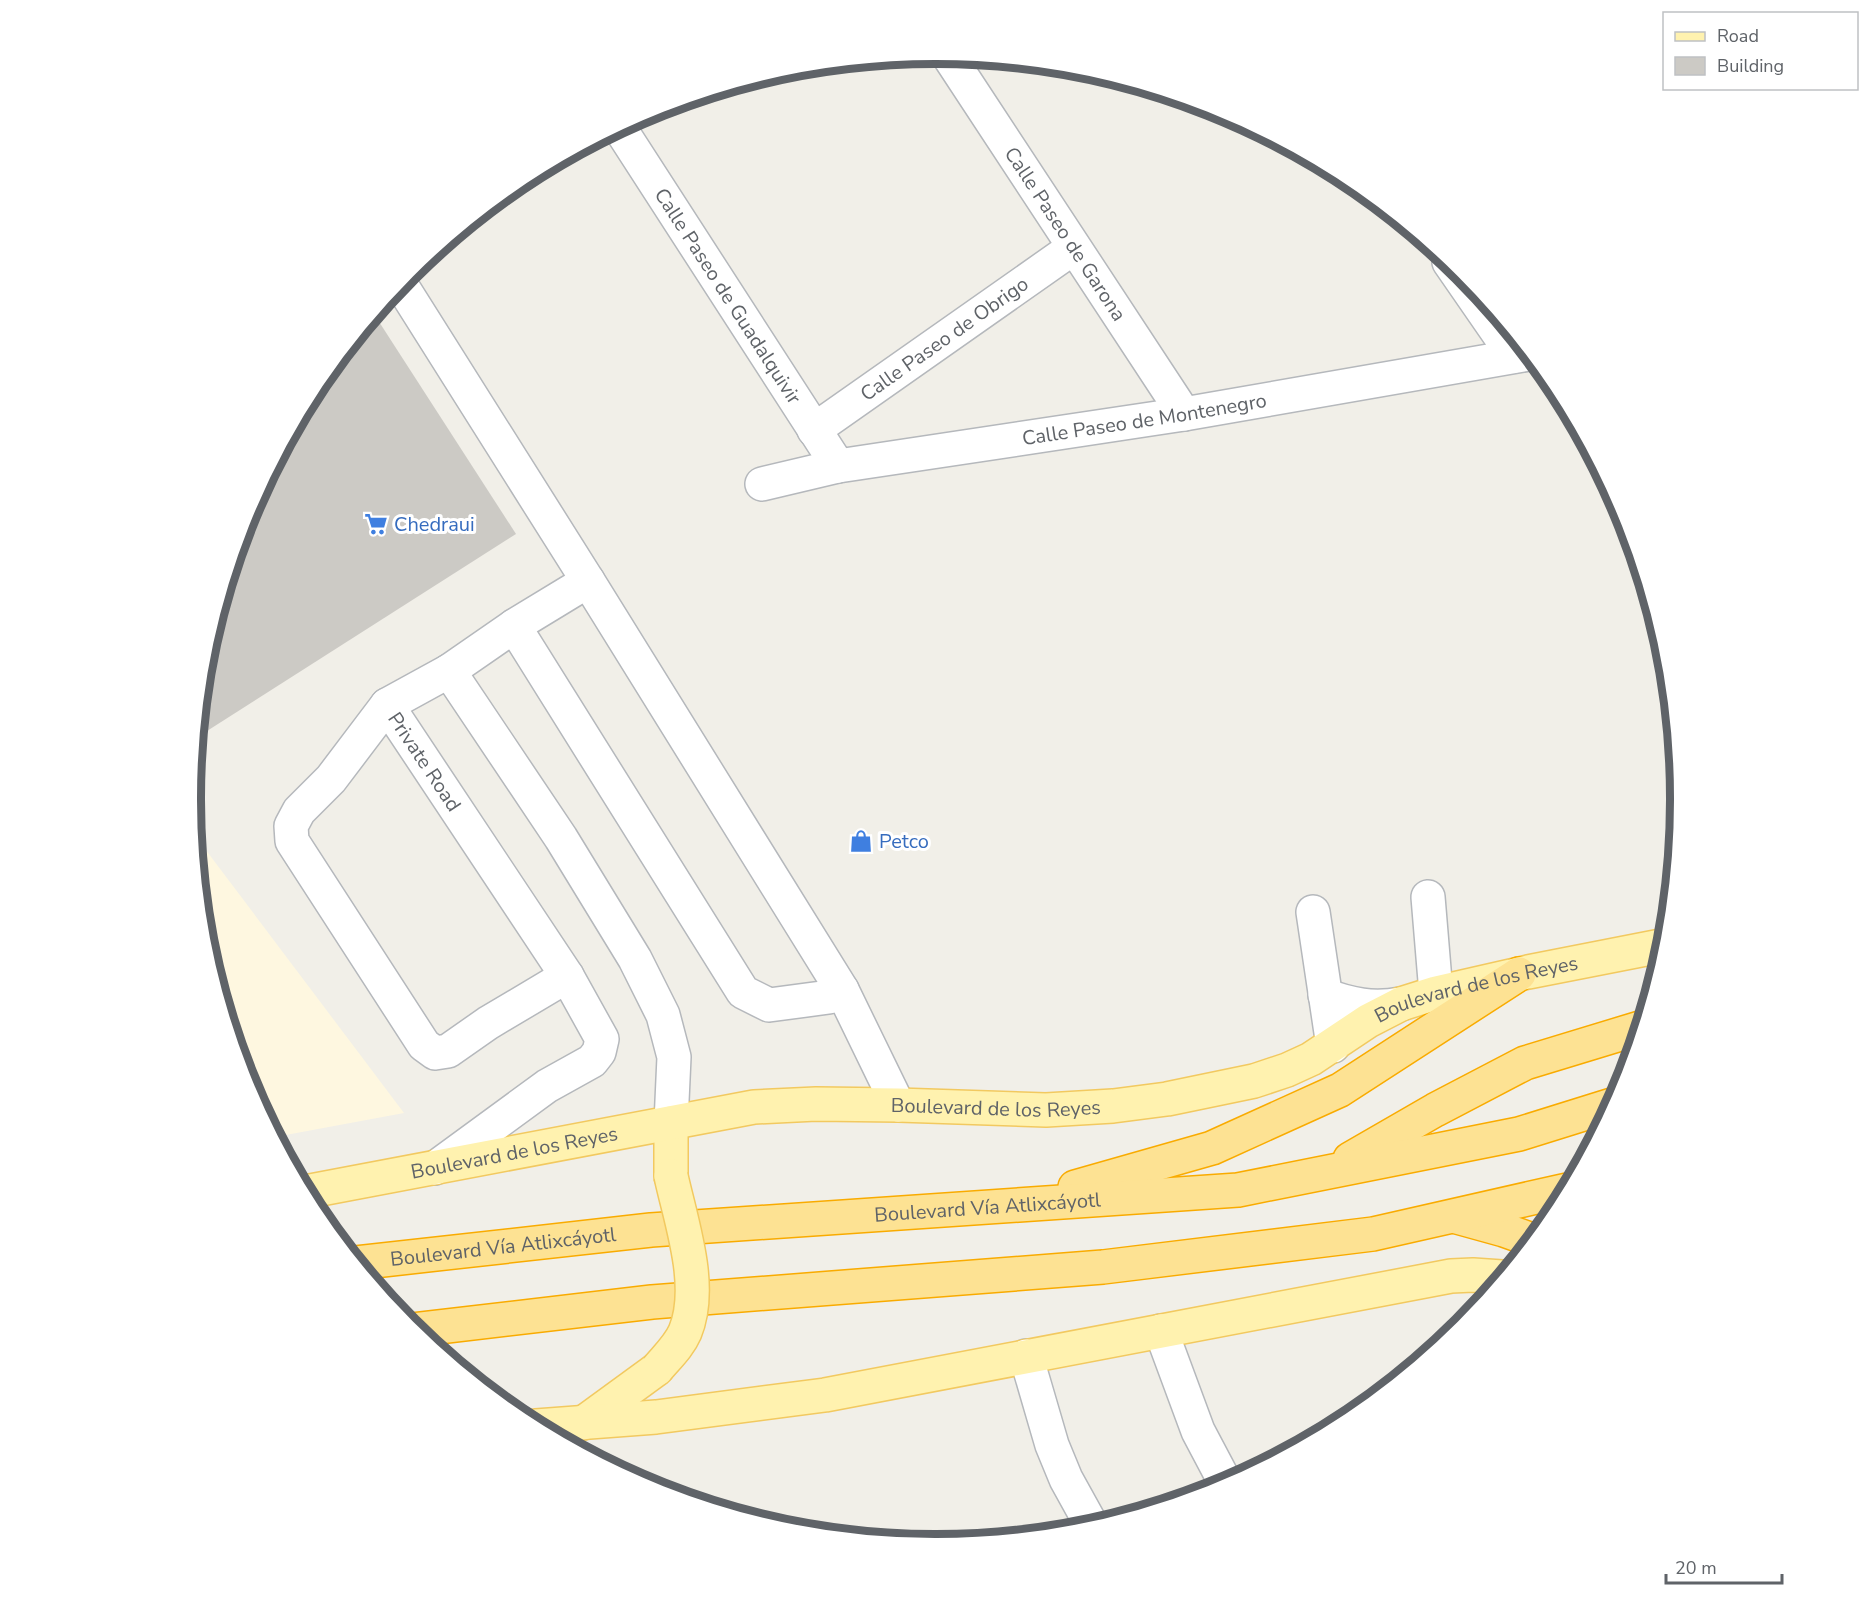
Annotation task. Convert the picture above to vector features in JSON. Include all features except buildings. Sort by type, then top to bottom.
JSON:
[{"type":"highway","points":[[1016,1204],[1212,1148],[1330,1095],[1519,974]]},
{"type":"highway","points":[[1327,1172],[1435,1110],[1525,1063],[1632,1030]]},
{"type":"highway","name":"Boulevard Vía Atlixcáyotl","points":[[365,1262],[651,1230],[1238,1190],[1519,1134],[1601,1108]]},
{"type":"highway","points":[[427,1328],[652,1302],[1104,1267],[1374,1234],[1555,1193]]},
{"type":"highway","points":[[1452,1216],[1524,1237]]},
{"type":"main road","name":"Boulevard de los Reyes","points":[[314,1190],[754,1107],[816,1104],[1046,1110],[1124,1105],[1167,1099],[1254,1081],[1287,1070],[1333,1046],[1368,1021],[1401,1005],[1436,993],[1654,947]]},
{"type":"main road","points":[[583,1424],[657,1369],[673,1352],[685,1331],[693,1302],[692,1279],[671,1176],[671,1123]]},
{"type":"main road","points":[[552,1425],[729,1409],[825,1395],[1451,1276],[1493,1276]]},
{"type":"street","name":"Calle Paseo de Garona","points":[[954,65],[1184,414]]},
{"type":"street","name":"Calle Paseo de Guadalquivir","points":[[623,134],[837,466]]},
{"type":"street","name":"Calle Paseo de Obrigo","points":[[814,430],[1073,248]]},
{"type":"street","points":[[406,291],[842,990],[898,1105]]},
{"type":"street","name":"Calle Paseo de Montenegro","points":[[762,484],[837,466],[1184,414],[1520,355]]},
{"type":"street","points":[[588,581],[514,626],[743,992],[769,1005],[829,997],[842,990]]},
{"type":"street","name":"Private Road","points":[[435,1168],[547,1086],[592,1060],[599,1052],[602,1039],[567,976],[387,705],[449,671],[514,626]]},
{"type":"street","points":[[449,671],[561,838],[636,959],[663,1016],[674,1057],[671,1123]]},
{"type":"street","points":[[387,705],[331,780],[299,811],[291,826],[292,841],[424,1045],[435,1053],[448,1051],[488,1023],[567,976]]},
{"type":"street","points":[[1428,897],[1436,993]]},
{"type":"street","points":[[1313,912],[1333,1046]]},
{"type":"street","points":[[1325,995],[1362,1007],[1401,1005]]},
{"type":"street","points":[[1161,1331],[1198,1431],[1222,1475]]},
{"type":"street","points":[[1026,1356],[1052,1444],[1066,1479],[1087,1517]]},
{"type":"shaded area","points":[[202,845],[404,1113],[282,1136],[256,1080],[239,1035],[226,989],[207,895]]},
{"type":"place","name":"Chedraui","points":[[376,524]]},
{"type":"place","name":"Petco","points":[[861,841]]}]
